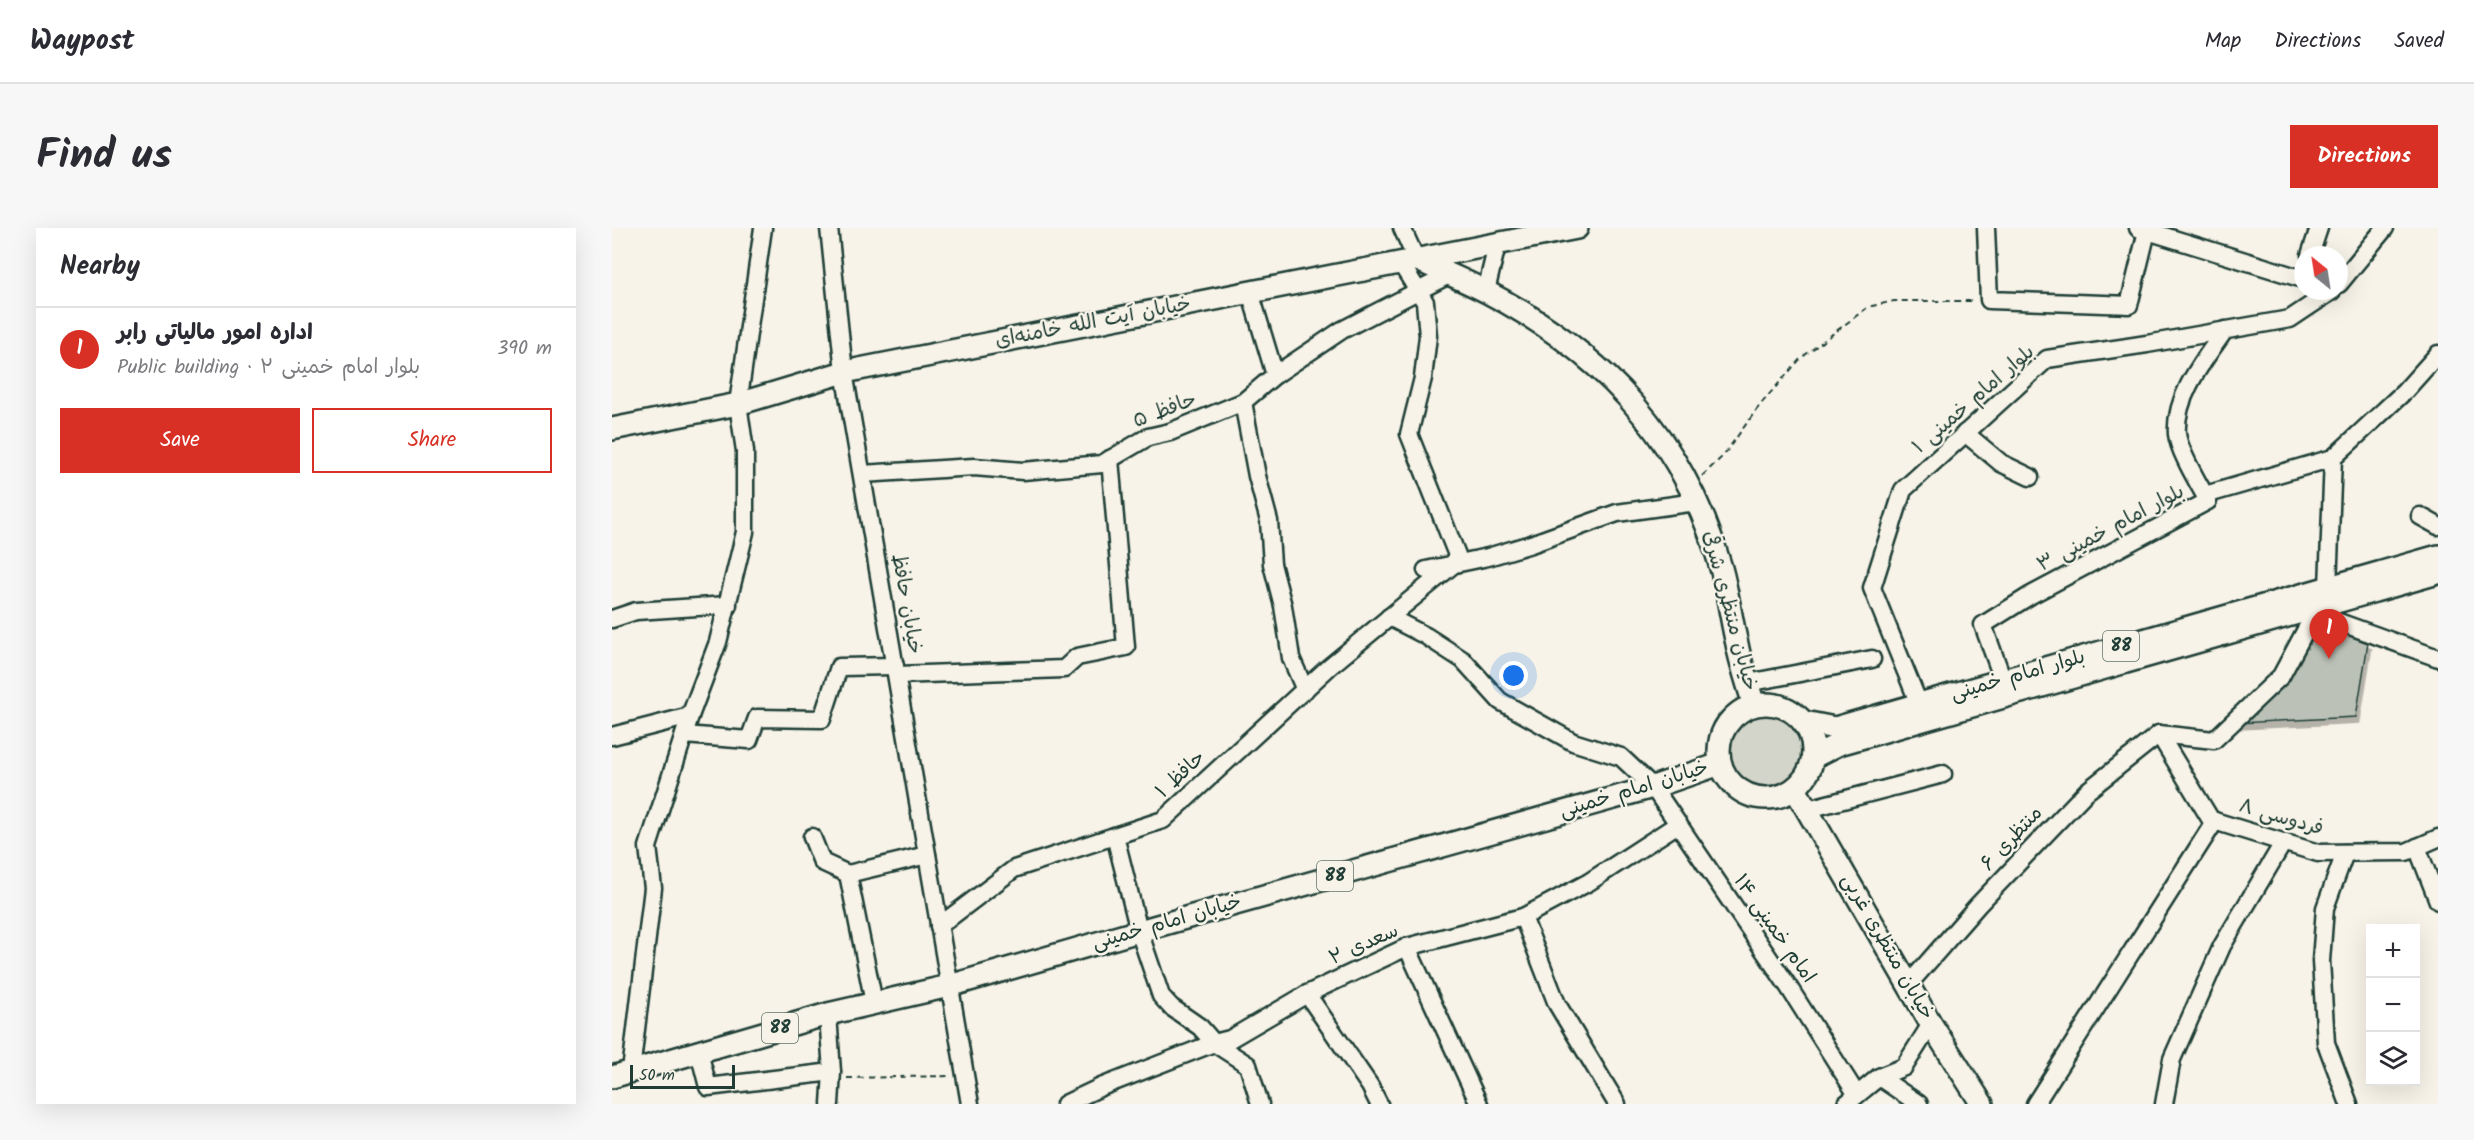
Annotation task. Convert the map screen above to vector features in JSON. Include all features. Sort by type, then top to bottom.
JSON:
[{"type":"main road","name":"خیابان آیت الله خامنه‌ای","points":[[612,429],[738,404],[844,372],[1408,261],[1512,238],[1577,228]]},
{"type":"main road","name":"خیابان منتظری شرقی","points":[[1408,261],[1486,291],[1551,330],[1608,375],[1648,419],[1678,466],[1704,517],[1721,569],[1738,647],[1754,705]]},
{"type":"main road","name":"بلوار امام خمینی","points":[[1804,722],[1835,728],[2438,556]]},
{"type":"main road","name":"بلوار امام خمینی","points":[[1814,757],[1839,744],[2316,610],[2438,573]]},
{"type":"main road","points":[[1754,705],[1740,712],[1729,722],[1722,734],[1719,749],[1720,764],[1727,778],[1737,789],[1751,796],[1766,799],[1782,796],[1795,789],[1807,775],[1814,757],[1810,733],[1804,722]]},
{"type":"main road","name":"88","points":[[1754,705],[1782,706],[1794,712],[1804,722]]},
{"type":"main road","name":"خیابان امام خمینی","points":[[622,1074],[828,1014],[949,986],[1653,787],[1720,764]]},
{"type":"main road","name":"خیابان منتظری غربی","points":[[1795,789],[1930,1024],[1982,1104]]},
{"type":"street","points":[[622,1074],[652,888],[648,847],[690,716],[718,642],[745,532],[745,451],[738,404],[763,228]]},
{"type":"street","name":"خیابان حافظ","points":[[829,228],[844,372],[970,1104]]},
{"type":"street","points":[[1401,228],[1408,261],[1425,302],[1428,336],[1423,378],[1409,434],[1457,555],[1454,564]]},
{"type":"street","points":[[1986,228],[1989,300],[2129,305],[2142,229],[2294,276]]},
{"type":"street","points":[[2313,246],[2319,228]]},
{"type":"street","points":[[2348,273],[2385,228]]},
{"type":"street","points":[[1486,291],[1512,238]]},
{"type":"street","name":"حافظ ۵","points":[[862,474],[974,467],[1023,471],[1102,464],[1148,437],[1170,432],[1243,402],[1275,375],[1342,330],[1449,275]]},
{"type":"street","points":[[1250,292],[1275,375]]},
{"type":"street","name":"بلوار امام خمینی ۱","points":[[1919,704],[1872,588],[1903,490],[2047,359],[2290,319],[2318,300]]},
{"type":"street","name":"بلوار امام خمینی ۳","points":[[2003,680],[1983,625],[2031,595],[2208,501],[2189,465],[2177,434],[2182,398],[2200,366],[2225,330]]},
{"type":"street","points":[[2205,495],[2333,458],[2404,392],[2438,354]]},
{"type":"street","points":[[1243,402],[1257,476],[1269,521],[1272,564],[1291,658],[1305,690]]},
{"type":"street","points":[[1965,434],[2001,463],[2030,477]]},
{"type":"street","points":[[2328,587],[2333,458]]},
{"type":"street","points":[[684,735],[749,740],[757,718],[822,719],[839,667],[896,671],[1064,669],[1077,657],[1126,647],[1110,459]]},
{"type":"street","points":[[1426,570],[1531,544],[1617,513],[1693,496]]},
{"type":"street","points":[[2420,516],[2438,526]]},
{"type":"street","name":"حافظ ۱","points":[[939,926],[1014,869],[1163,820],[1305,690],[1454,564]]},
{"type":"street","points":[[612,619],[636,611],[728,605]]},
{"type":"street","points":[[2159,734],[2214,740],[2281,676],[2316,610],[2438,658]]},
{"type":"street","name":"امام خمینی ۱۴","points":[[1389,617],[1426,636],[1463,660],[1500,701],[1573,742],[1621,757],[1653,787],[1788,986],[1852,1100]]},
{"type":"street","points":[[1748,683],[1872,659]]},
{"type":"street","points":[[612,736],[690,716]]},
{"type":"street","name":"فردوسی ۸","points":[[2159,734],[2211,820],[2318,853],[2406,852],[2438,838]]},
{"type":"street","name":"منتظری ۶","points":[[1908,985],[1973,910],[2086,792],[2159,734]]},
{"type":"street","points":[[1808,809],[1943,774]]},
{"type":"street","points":[[2035,1104],[2214,821]]},
{"type":"street","name":"سعدی ۲","points":[[1065,1104],[1101,1087],[1214,1043],[1230,1039],[1307,994],[1407,947],[1523,916],[1588,882],[1678,824]]},
{"type":"street","points":[[1115,836],[1139,931],[1161,996],[1171,1007],[1200,1027],[1214,1043],[1248,1065],[1260,1104]]},
{"type":"street","points":[[813,837],[822,862],[848,874],[927,855]]},
{"type":"street","points":[[2164,1104],[2172,1059],[2222,946],[2283,843]]},
{"type":"street","points":[[2418,847],[2438,902]]},
{"type":"street","points":[[2345,853],[2325,908],[2321,961],[2326,1043],[2349,1104]]},
{"type":"street","points":[[848,874],[874,1003]]},
{"type":"street","points":[[1523,916],[1557,1004],[1617,1104]]},
{"type":"street","points":[[1407,947],[1479,1104]]},
{"type":"street","points":[[1307,994],[1370,1086],[1379,1104]]},
{"type":"street","points":[[828,1014],[832,1075],[830,1104]]},
{"type":"street","points":[[1852,1100],[1879,1077],[1904,1067],[1930,1024]]},
{"type":"street","points":[[699,1052],[708,1087],[832,1075]]},
{"type":"street","points":[[1879,1077],[1920,1104]]},
{"type":"street","points":[[1101,1087],[1103,1104]]},
{"type":"path","points":[[1693,496],[1760,405],[1801,357],[1868,307],[1894,301],[1975,301]]},
{"type":"path","points":[[832,1075],[964,1075]]},
{"type":"shaded area","points":[[1758,712],[1774,712],[1788,718],[1799,729],[1805,743],[1805,759],[1799,773],[1788,784],[1774,790],[1758,790],[1744,784],[1733,773],[1727,759],[1727,743],[1733,729],[1744,718]]},
{"type":"building","points":[[2316,622],[2368,643],[2356,717],[2238,723]]},
{"type":"place","name":"اداره امور مالیاتی رابر","points":[[2329,659]]}]
